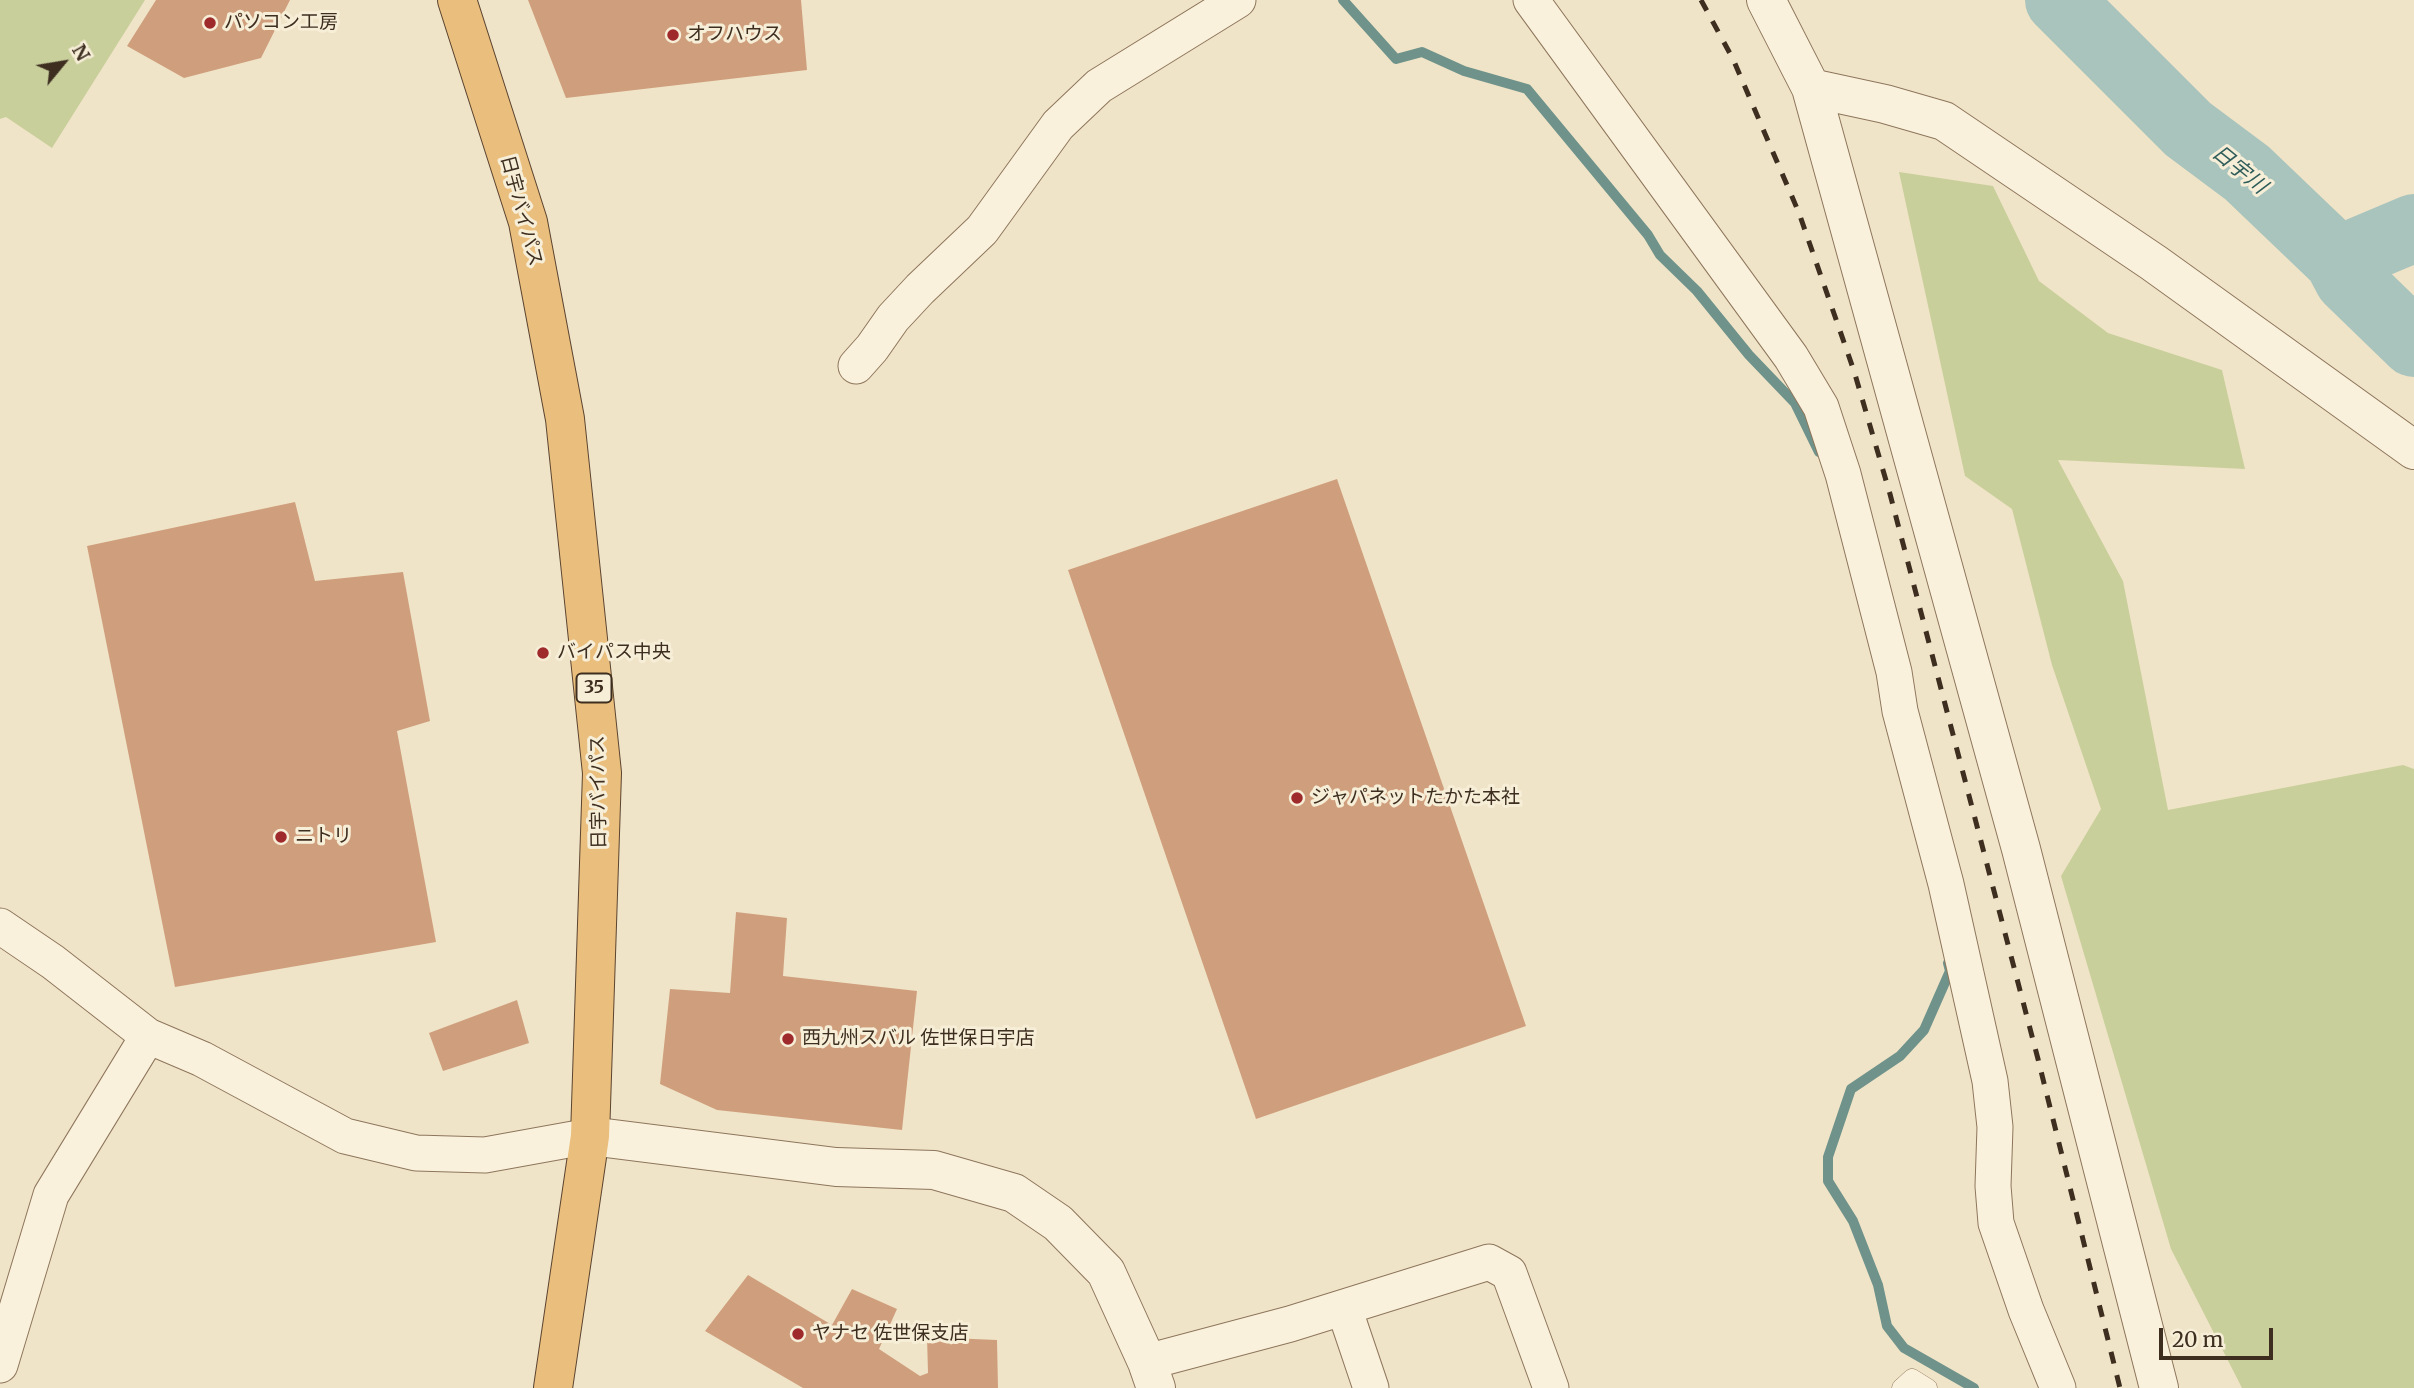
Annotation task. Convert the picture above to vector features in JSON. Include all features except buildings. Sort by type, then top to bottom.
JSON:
[{"type":"highway","name":"日宇バイパス","points":[[457,0],[528,222],[566,432],[603,773],[590,1136],[553,1388]]},
{"type":"street","points":[[856,366],[893,318],[982,230],[1058,125],[1074,109],[1099,86],[1238,0]]},
{"type":"street","points":[[1531,0],[1791,357],[1821,407],[1843,474],[1894,672],[1900,711],[1946,884],[1990,1081],[1995,1127],[1993,1185],[1996,1223],[2026,1310],[2058,1388]]},
{"type":"street","points":[[1766,0],[1811,88],[2021,849],[2159,1388]]},
{"type":"street","points":[[1811,88],[1885,104],[1944,121],[2154,263],[2414,450]]},
{"type":"street","points":[[0,926],[53,962],[148,1036],[202,1059],[345,1136],[416,1153],[485,1155],[590,1136],[836,1167],[934,1170],[1014,1193],[1058,1223],[1106,1272],[1152,1375],[1344,1308],[1489,1262],[1509,1273],[1551,1388]]},
{"type":"street","points":[[0,1365],[51,1195],[148,1036]]},
{"type":"street","points":[[1344,1308],[1371,1388]]},
{"type":"lane","points":[[1901,1388],[1912,1377],[1928,1388]]},
{"type":"green space","points":[[0,0],[145,0],[52,148],[6,117],[0,119]]},
{"type":"green space","points":[[1899,172],[1993,186],[2039,281],[2108,333],[2222,370],[2245,469],[2058,460],[2123,581],[2168,810],[2403,765],[2414,769],[2414,1388],[2242,1388],[2171,1249],[2061,876],[2101,809],[2052,665],[2012,509],[1965,476]]},
{"type":"waterway","points":[[1343,0],[1396,59],[1422,52],[1464,71],[1527,89],[1648,235],[1660,255],[1697,291],[1749,355],[1795,403],[1819,452]]},
{"type":"waterway","name":"日宇川","points":[[2059,0],[2188,129],[2247,173],[2338,260],[2348,279],[2414,343]]},
{"type":"waterway","points":[[2338,260],[2414,228]]},
{"type":"waterway","points":[[1948,963],[1950,971],[1924,1030],[1900,1056],[1851,1089],[1828,1157],[1828,1181],[1853,1221],[1878,1285],[1887,1326],[1904,1348],[1974,1388]]},
{"type":"railway","points":[[1701,0],[1733,59],[1799,213],[1854,371],[1890,494],[2038,1059],[2120,1388]]},
{"type":"place","name":"パソコン工房","points":[[210,23]]},
{"type":"place","name":"オフハウス","points":[[673,35]]},
{"type":"place","name":"バイパス中央","points":[[543,653]]},
{"type":"place","name":"ジャパネットたかた本社","points":[[1297,798]]},
{"type":"place","name":"ニトリ","points":[[281,837]]},
{"type":"place","name":"西九州スバル 佐世保日宇店","points":[[788,1039]]},
{"type":"place","name":"ヤナセ 佐世保支店","points":[[798,1334]]}]
